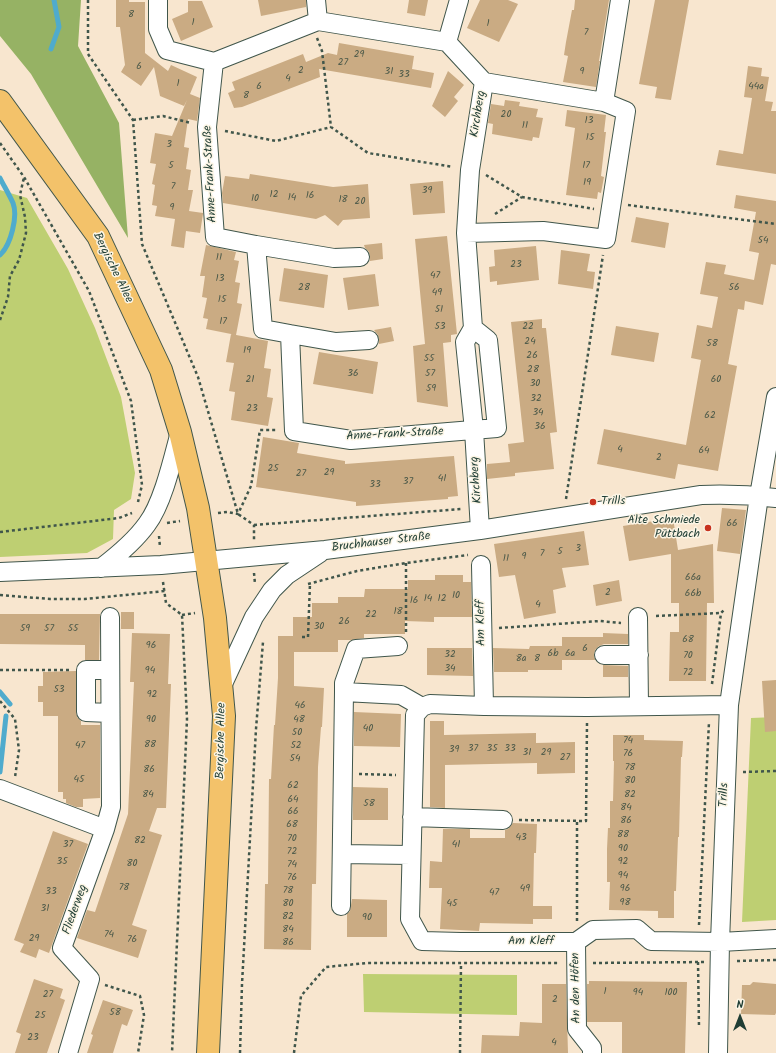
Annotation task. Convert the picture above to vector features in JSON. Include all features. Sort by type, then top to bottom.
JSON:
[{"type":"main road","name":"Bergische Allee","points":[[0,101],[98,236],[160,370],[180,432],[198,508],[215,618],[224,716],[208,1053]]},
{"type":"street","points":[[158,0],[158,29],[167,50],[214,62],[315,22],[447,42],[459,0]]},
{"type":"street","points":[[315,22],[316,0]]},
{"type":"street","points":[[604,102],[620,0]]},
{"type":"street","name":"Kirchberg","points":[[447,42],[484,82],[470,170],[466,233],[473,328],[465,342],[474,430],[480,530]]},
{"type":"street","name":"Anne-Frank-Straße","points":[[214,62],[207,127],[215,237],[334,258],[360,257]]},
{"type":"street","points":[[466,233],[543,231],[606,239],[626,111],[604,102],[484,82]]},
{"type":"street","points":[[256,245],[263,329],[336,342],[369,340]]},
{"type":"street","points":[[290,334],[294,431]]},
{"type":"street","name":"Trills","points":[[718,1053],[728,705],[767,497],[776,397]]},
{"type":"street","name":"Anne-Frank-Straße","points":[[294,431],[351,440],[474,430]]},
{"type":"street","points":[[101,568],[129,544],[142,518],[153,514],[164,487],[180,432]]},
{"type":"street","name":"Bruchhauser Straße","points":[[0,572],[161,565],[325,550],[563,518],[701,495],[722,494],[767,497]]},
{"type":"street","points":[[222,686],[254,617],[272,590],[287,575],[325,550]]},
{"type":"street","name":"Am Kleff","points":[[477,559],[482,629],[484,706]]},
{"type":"street","name":"Fliederweg","points":[[90,979],[62,948],[105,830],[111,807],[110,617]]},
{"type":"street","points":[[638,621],[640,706]]},
{"type":"street","points":[[341,906],[344,683],[356,649],[398,646]]},
{"type":"street","points":[[604,655],[638,655]]},
{"type":"street","points":[[110,670],[86,670],[86,712],[110,713]]},
{"type":"street","points":[[344,692],[401,695],[422,707],[430,704],[484,706],[728,705]]},
{"type":"street","name":"Am Kleff","points":[[422,707],[415,715],[410,919],[422,941],[576,942]]},
{"type":"street","points":[[6,791],[105,830]]},
{"type":"street","points":[[412,817],[503,820]]},
{"type":"street","points":[[342,854],[411,855]]},
{"type":"street","points":[[576,942],[594,930],[637,928],[651,941],[720,942],[776,939]]},
{"type":"street","name":"An den Höfen","points":[[576,942],[577,1029],[592,1048],[592,1053]]},
{"type":"street","points":[[68,1053],[90,979]]},
{"type":"path","points":[[315,22],[322,51],[326,89]]},
{"type":"path","points":[[133,120],[163,116],[207,127],[276,141],[331,127]]},
{"type":"path","points":[[0,143],[24,177],[89,291],[131,401],[142,485],[142,518]]},
{"type":"path","points":[[0,320],[8,296],[10,276],[19,260],[26,233],[25,218],[20,195],[24,177]]},
{"type":"path","points":[[612,203],[776,224]]},
{"type":"path","points":[[563,518],[606,239]]},
{"type":"path","points":[[238,514],[251,486],[260,430],[294,431]]},
{"type":"path","points":[[254,525],[479,507]]},
{"type":"path","points":[[0,532],[119,518],[142,518],[159,528],[161,565],[166,603],[182,615],[187,719],[172,1053]]},
{"type":"path","points":[[305,586],[310,583],[358,571],[406,563],[477,559]]},
{"type":"path","points":[[398,646],[406,634],[406,563]]},
{"type":"path","points":[[302,637],[308,637],[310,583]]},
{"type":"path","points":[[0,595],[50,599],[86,599],[164,592]]},
{"type":"path","points":[[482,629],[600,621],[638,621],[721,613]]},
{"type":"path","points":[[0,670],[86,670]]},
{"type":"path","points":[[0,701],[15,719],[19,750],[6,791]]},
{"type":"path","points":[[503,820],[586,821],[587,706]]},
{"type":"path","points":[[726,772],[776,771]]},
{"type":"path","points":[[343,774],[413,776]]},
{"type":"path","points":[[576,942],[577,821]]},
{"type":"path","points":[[460,1053],[461,942]]},
{"type":"path","points":[[294,1053],[301,996],[326,967],[367,963]]},
{"type":"path","points":[[90,979],[140,996],[144,1015],[138,1053]]},
{"type":"green space","points":[[0,0],[81,0],[78,46],[119,123],[128,238],[31,74],[0,36]]},
{"type":"green space","points":[[0,190],[27,198],[68,269],[95,328],[121,397],[135,473],[131,499],[114,510],[113,539],[87,553],[0,557]]},
{"type":"green space","points":[[776,717],[776,920],[742,922],[751,718]]},
{"type":"green space","points":[[363,974],[517,975],[517,1015],[364,1012]]},
{"type":"building","points":[[116,0],[145,2],[145,53],[168,71],[171,65],[197,77],[190,94],[200,98],[197,121],[188,119],[184,147],[189,148],[186,169],[191,170],[188,190],[193,190],[189,211],[203,214],[200,233],[186,231],[184,248],[171,246],[175,219],[155,216],[157,206],[152,205],[155,185],[152,184],[156,164],[150,163],[155,133],[172,136],[187,100],[184,106],[160,96],[154,67],[141,86],[121,72],[125,65],[120,27],[116,27]]},
{"type":"building","points":[[258,0],[306,0],[306,7],[261,16]]},
{"type":"building","points":[[409,0],[428,0],[425,16],[407,13]]},
{"type":"building","points":[[480,0],[508,0],[518,4],[499,42],[467,28]]},
{"type":"building","points":[[575,0],[609,0],[596,87],[563,82],[568,56],[564,55]]},
{"type":"building","points":[[655,0],[689,0],[671,100],[655,98],[657,87],[639,84]]},
{"type":"building","points":[[188,1],[202,1],[213,27],[181,41],[172,19],[188,12]]},
{"type":"building","points":[[339,43],[414,56],[412,69],[434,73],[431,88],[319,69],[320,77],[242,107],[234,108],[228,93],[235,90],[232,82],[303,54],[306,62],[328,53],[337,55]]},
{"type":"building","points":[[748,66],[762,68],[761,76],[769,77],[765,101],[773,102],[771,111],[776,111],[776,174],[716,165],[719,150],[743,154],[752,98],[744,97]]},
{"type":"building","points":[[448,71],[464,85],[454,97],[458,101],[445,117],[432,106]]},
{"type":"building","points":[[505,100],[520,102],[519,106],[538,109],[536,117],[543,118],[539,138],[533,137],[532,141],[492,134],[493,124],[488,123],[491,104],[504,106]]},
{"type":"building","points":[[567,110],[606,115],[604,132],[606,132],[601,176],[604,177],[601,193],[598,192],[597,199],[566,195],[575,128],[565,126]]},
{"type":"building","points":[[250,174],[333,187],[368,184],[370,218],[343,220],[338,226],[325,215],[316,219],[223,203],[222,193],[225,176],[249,179]]},
{"type":"building","points":[[443,181],[445,213],[413,215],[410,184]]},
{"type":"building","points":[[736,195],[776,201],[776,265],[771,264],[763,305],[745,301],[744,310],[738,309],[728,364],[737,366],[718,471],[678,464],[675,479],[597,464],[604,429],[686,445],[701,360],[691,358],[697,325],[712,328],[718,297],[700,294],[706,262],[726,265],[724,274],[754,280],[759,253],[749,251],[756,212],[734,208]]},
{"type":"building","points":[[636,217],[669,223],[665,248],[631,242]]},
{"type":"building","points":[[447,236],[457,334],[451,335],[451,342],[443,343],[448,407],[417,402],[413,346],[425,344],[415,239]]},
{"type":"building","points":[[382,243],[383,259],[370,261],[369,252],[364,245]]},
{"type":"building","points":[[206,245],[236,252],[234,260],[239,261],[235,282],[240,283],[237,303],[242,304],[236,335],[206,329],[208,319],[203,318],[207,298],[202,297],[205,276],[200,276]]},
{"type":"building","points":[[536,246],[539,280],[497,285],[497,281],[490,282],[489,267],[495,266],[494,250]]},
{"type":"building","points":[[561,250],[590,254],[587,271],[595,272],[593,289],[558,284]]},
{"type":"building","points":[[284,268],[328,275],[324,308],[279,301]]},
{"type":"building","points":[[375,274],[379,306],[348,310],[343,278]]},
{"type":"building","points":[[542,319],[542,328],[546,328],[557,432],[550,433],[554,469],[515,473],[515,476],[487,479],[487,464],[510,462],[508,444],[524,442],[511,322]]},
{"type":"building","points":[[616,326],[659,333],[654,362],[611,355]]},
{"type":"building","points":[[391,327],[394,341],[379,344],[378,335],[374,330]]},
{"type":"building","points":[[231,334],[268,341],[264,368],[271,369],[267,397],[273,398],[268,426],[231,420],[235,392],[229,391],[234,363],[226,362]]},
{"type":"building","points":[[319,352],[378,362],[373,394],[313,384]]},
{"type":"building","points":[[263,437],[299,443],[297,453],[345,461],[345,464],[454,456],[458,496],[448,497],[448,499],[356,506],[356,502],[256,487]]},
{"type":"building","points":[[722,508],[746,510],[740,554],[717,551]]},
{"type":"building","points":[[673,518],[678,550],[713,544],[714,603],[707,603],[706,681],[669,681],[670,632],[679,632],[679,603],[671,603],[671,554],[629,561],[623,526]]},
{"type":"building","points":[[584,531],[589,565],[562,568],[566,587],[553,590],[556,613],[524,619],[515,575],[499,577],[494,544]]},
{"type":"building","points":[[435,575],[463,575],[463,582],[471,582],[472,617],[434,617],[434,622],[405,621],[405,634],[364,634],[364,638],[338,640],[338,652],[294,652],[294,686],[324,688],[318,767],[316,884],[312,884],[311,950],[264,949],[265,884],[268,884],[269,779],[271,779],[278,678],[278,636],[293,636],[293,617],[312,617],[312,603],[338,603],[338,597],[364,597],[365,589],[408,589],[408,580],[435,580]]},
{"type":"building","points":[[619,580],[622,601],[596,606],[593,585]]},
{"type":"building","points":[[121,612],[134,612],[134,629],[121,629]]},
{"type":"building","points":[[0,614],[100,614],[99,660],[85,660],[85,645],[0,644]]},
{"type":"building","points":[[132,633],[170,634],[168,684],[171,684],[166,808],[157,808],[149,831],[162,835],[132,925],[147,930],[138,958],[77,938],[87,910],[95,912],[128,814],[134,682],[130,682]]},
{"type":"building","points":[[603,633],[628,634],[628,644],[604,644],[599,646],[595,650],[595,660],[562,660],[562,670],[494,672],[493,648],[529,649],[530,646],[562,646],[562,637],[603,637]]},
{"type":"building","points":[[427,648],[472,648],[473,676],[427,675]]},
{"type":"building","points":[[603,665],[628,666],[628,677],[603,677]]},
{"type":"building","points":[[76,671],[77,717],[81,721],[81,725],[100,725],[100,798],[83,799],[83,807],[76,807],[66,803],[66,799],[63,799],[63,792],[58,792],[58,716],[43,716],[43,702],[38,702],[38,686],[43,686],[43,672]]},
{"type":"building","points":[[776,680],[776,731],[765,732],[762,681]]},
{"type":"building","points":[[354,712],[401,714],[400,747],[354,746]]},
{"type":"building","points":[[430,721],[444,721],[444,735],[536,733],[536,743],[575,742],[575,773],[537,774],[537,763],[445,765],[445,808],[430,807]]},
{"type":"building","points":[[613,735],[644,735],[644,740],[683,741],[681,757],[676,891],[674,891],[674,918],[658,918],[658,911],[609,910],[610,882],[607,882],[607,849],[608,828],[610,828],[610,801],[613,801]]},
{"type":"building","points":[[353,787],[388,788],[388,820],[353,820]]},
{"type":"building","points":[[513,823],[537,824],[536,853],[534,853],[533,906],[552,906],[552,919],[533,919],[533,924],[480,923],[479,931],[440,929],[442,888],[429,888],[430,861],[442,862],[443,829],[470,829],[470,838],[505,838],[505,830],[508,829]]},
{"type":"building","points":[[53,831],[88,844],[49,953],[39,949],[36,958],[20,952],[24,944],[14,940]]},
{"type":"building","points":[[352,899],[387,900],[387,937],[347,937],[347,914],[350,911]]},
{"type":"building","points":[[34,979],[63,989],[60,998],[65,1000],[47,1053],[15,1053],[21,1034],[16,1032]]},
{"type":"building","points":[[589,981],[687,982],[685,1053],[622,1053],[622,1022],[587,1022],[587,984],[589,984]]},
{"type":"building","points":[[753,982],[776,984],[775,1015],[741,1014],[742,985],[750,985]]},
{"type":"building","points":[[542,984],[566,984],[568,1053],[481,1053],[482,1035],[519,1036],[520,1022],[542,1023]]},
{"type":"building","points":[[103,1000],[133,1010],[127,1026],[122,1024],[113,1053],[87,1053],[93,1035],[91,1034]]},
{"type":"waterway","points":[[51,49],[59,27],[54,0]]},
{"type":"waterway","points":[[0,178],[13,203],[15,215],[10,238],[0,255]]},
{"type":"waterway","points":[[0,692],[10,704]]},
{"type":"waterway","points":[[0,772],[6,716]]},
{"type":"place","name":"Trills","points":[[593,502]]},
{"type":"place","name":"Alte Schmiede Püttbach","points":[[708,528]]}]
